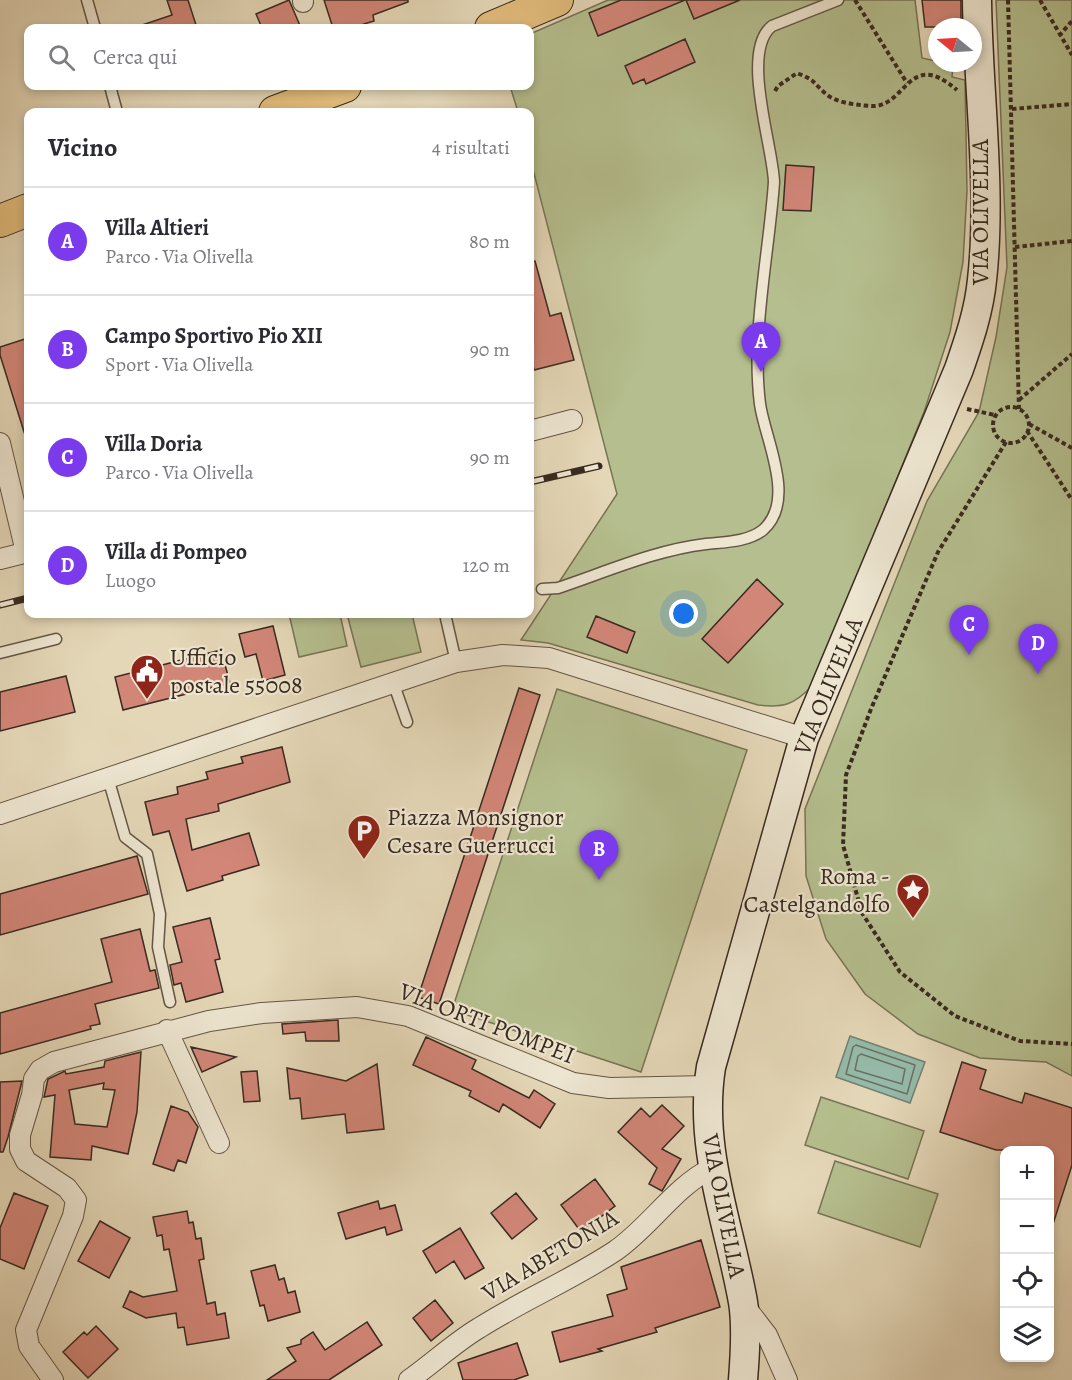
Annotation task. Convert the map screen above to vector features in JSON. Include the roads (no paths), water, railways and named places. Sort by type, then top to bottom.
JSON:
[{"type":"main road","points":[[500,24],[557,0]]},
{"type":"main road","name":"VIA OLIVELLA","points":[[739,1374],[743,1304],[712,1168],[708,1086],[715,1050],[804,738],[959,369],[974,327],[982,280],[985,213],[977,0]]},
{"type":"main road","points":[[286,108],[334,90]]},
{"type":"main road","points":[[0,221],[24,212]]},
{"type":"street","points":[[534,430],[572,420]]},
{"type":"street","points":[[0,443],[24,540]]},
{"type":"street","points":[[0,559],[24,553]]},
{"type":"street","points":[[0,814],[456,662],[503,655],[549,658],[804,738]]},
{"type":"street","name":"VIA ORTI POMPEI","points":[[53,1380],[29,1346],[26,1329],[73,1216],[76,1200],[67,1188],[26,1161],[20,1149],[20,1135],[32,1095],[34,1079],[40,1070],[54,1062],[167,1030],[262,1013],[334,1007],[370,1008],[425,1022],[573,1083],[609,1088],[708,1086]]},
{"type":"street","points":[[167,1030],[219,1143]]},
{"type":"street","name":"VIA ABETONIA","points":[[409,1380],[479,1327],[565,1282],[614,1251],[641,1231],[687,1184],[712,1168]]},
{"type":"street","points":[[743,1304],[767,1335],[787,1380]]},
{"type":"lane","points":[[87,0],[94,24]]},
{"type":"lane","points":[[542,589],[558,588],[666,552],[742,539],[762,530],[772,518],[777,500],[777,483],[760,407],[758,374],[774,182],[772,153],[762,112],[759,49],[765,32],[772,26],[838,0]]},
{"type":"lane","points":[[111,90],[116,108]]},
{"type":"lane","points":[[446,618],[456,662]]},
{"type":"lane","points":[[0,653],[56,639]]},
{"type":"lane","points":[[393,682],[407,722]]},
{"type":"lane","points":[[108,778],[125,837],[147,854],[160,914],[158,947],[170,1002]]},
{"type":"water","points":[[850,1036],[925,1062],[910,1103],[836,1077]]},
{"type":"railway","points":[[534,481],[599,466]]},
{"type":"railway","points":[[0,605],[24,599]]},
{"type":"place","name":"Villa Altieri","points":[[761,372]]},
{"type":"place","name":"Villa Doria","points":[[969,655]]},
{"type":"place","name":"Villa di Pompeo","points":[[1038,674]]},
{"type":"place","name":"Ufficio postale 55008","points":[[147,700]]},
{"type":"place","name":"Piazza Monsignor Cesare Guerrucci","points":[[364,860]]},
{"type":"place","name":"Campo Sportivo Pio XII","points":[[599,880]]},
{"type":"place","name":"Roma - Castelgandolfo","points":[[913,919]]}]
